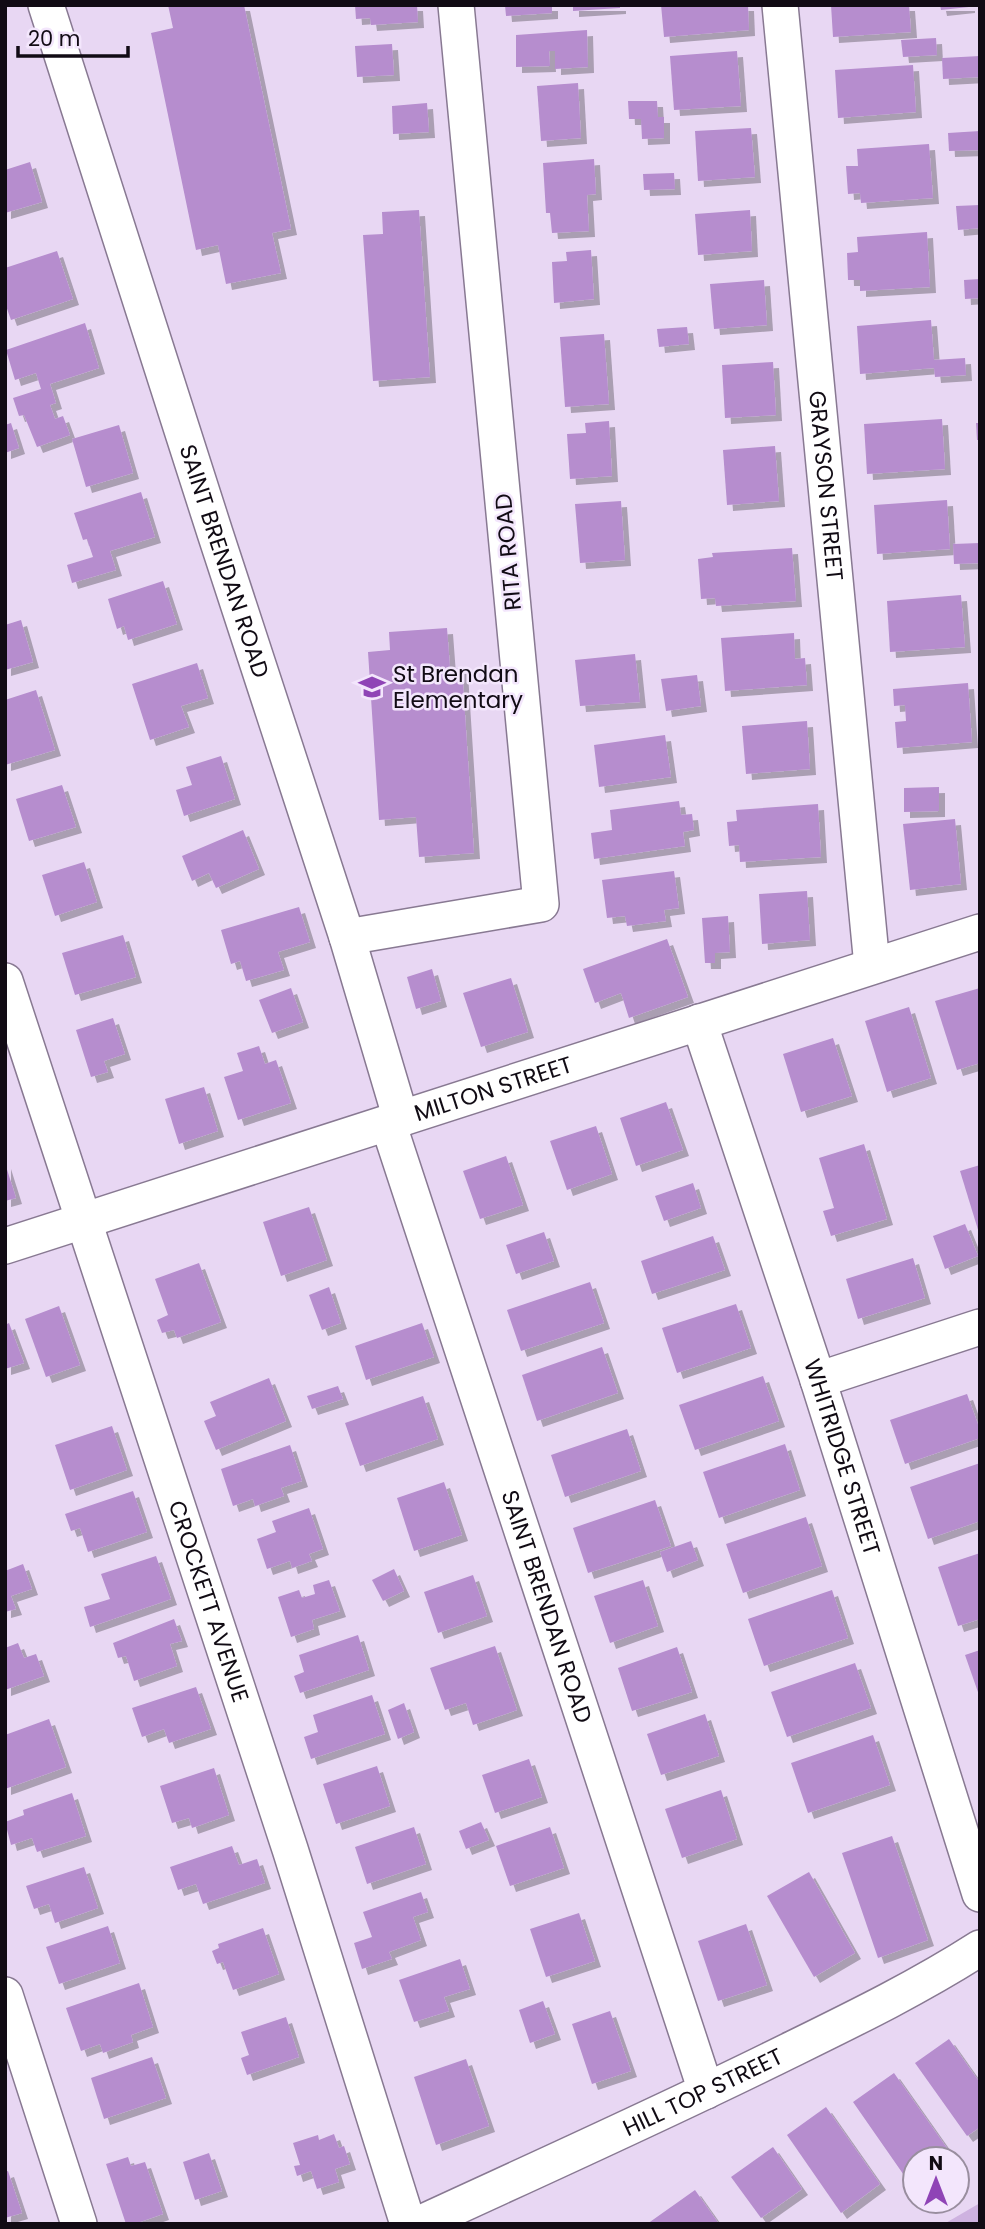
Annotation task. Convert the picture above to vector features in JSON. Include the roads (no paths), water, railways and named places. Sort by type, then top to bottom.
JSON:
[{"type":"street","name":"SAINT BRENDAN ROAD","points":[[46,5],[347,937],[394,1121],[706,2091]]},
{"type":"street","name":"RITA ROAD","points":[[347,937],[541,904],[456,5]]},
{"type":"street","name":"GRAYSON STREET","points":[[780,5],[872,966]]},
{"type":"street","name":"MILTON STREET","points":[[5,1247],[980,932]]},
{"type":"street","name":"CROCKETT AVENUE","points":[[5,981],[285,1836],[408,2224]]},
{"type":"street","name":"WHITRIDGE STREET","points":[[699,1022],[818,1380],[980,1894]]},
{"type":"street","points":[[818,1380],[980,1327]]},
{"type":"street","name":"HILL TOP STREET","points":[[419,2224],[706,2091],[895,1999],[980,1948]]},
{"type":"street","points":[[5,1995],[79,2224]]},
{"type":"place","name":"St Brendan Elementary","points":[[372,687]]}]
